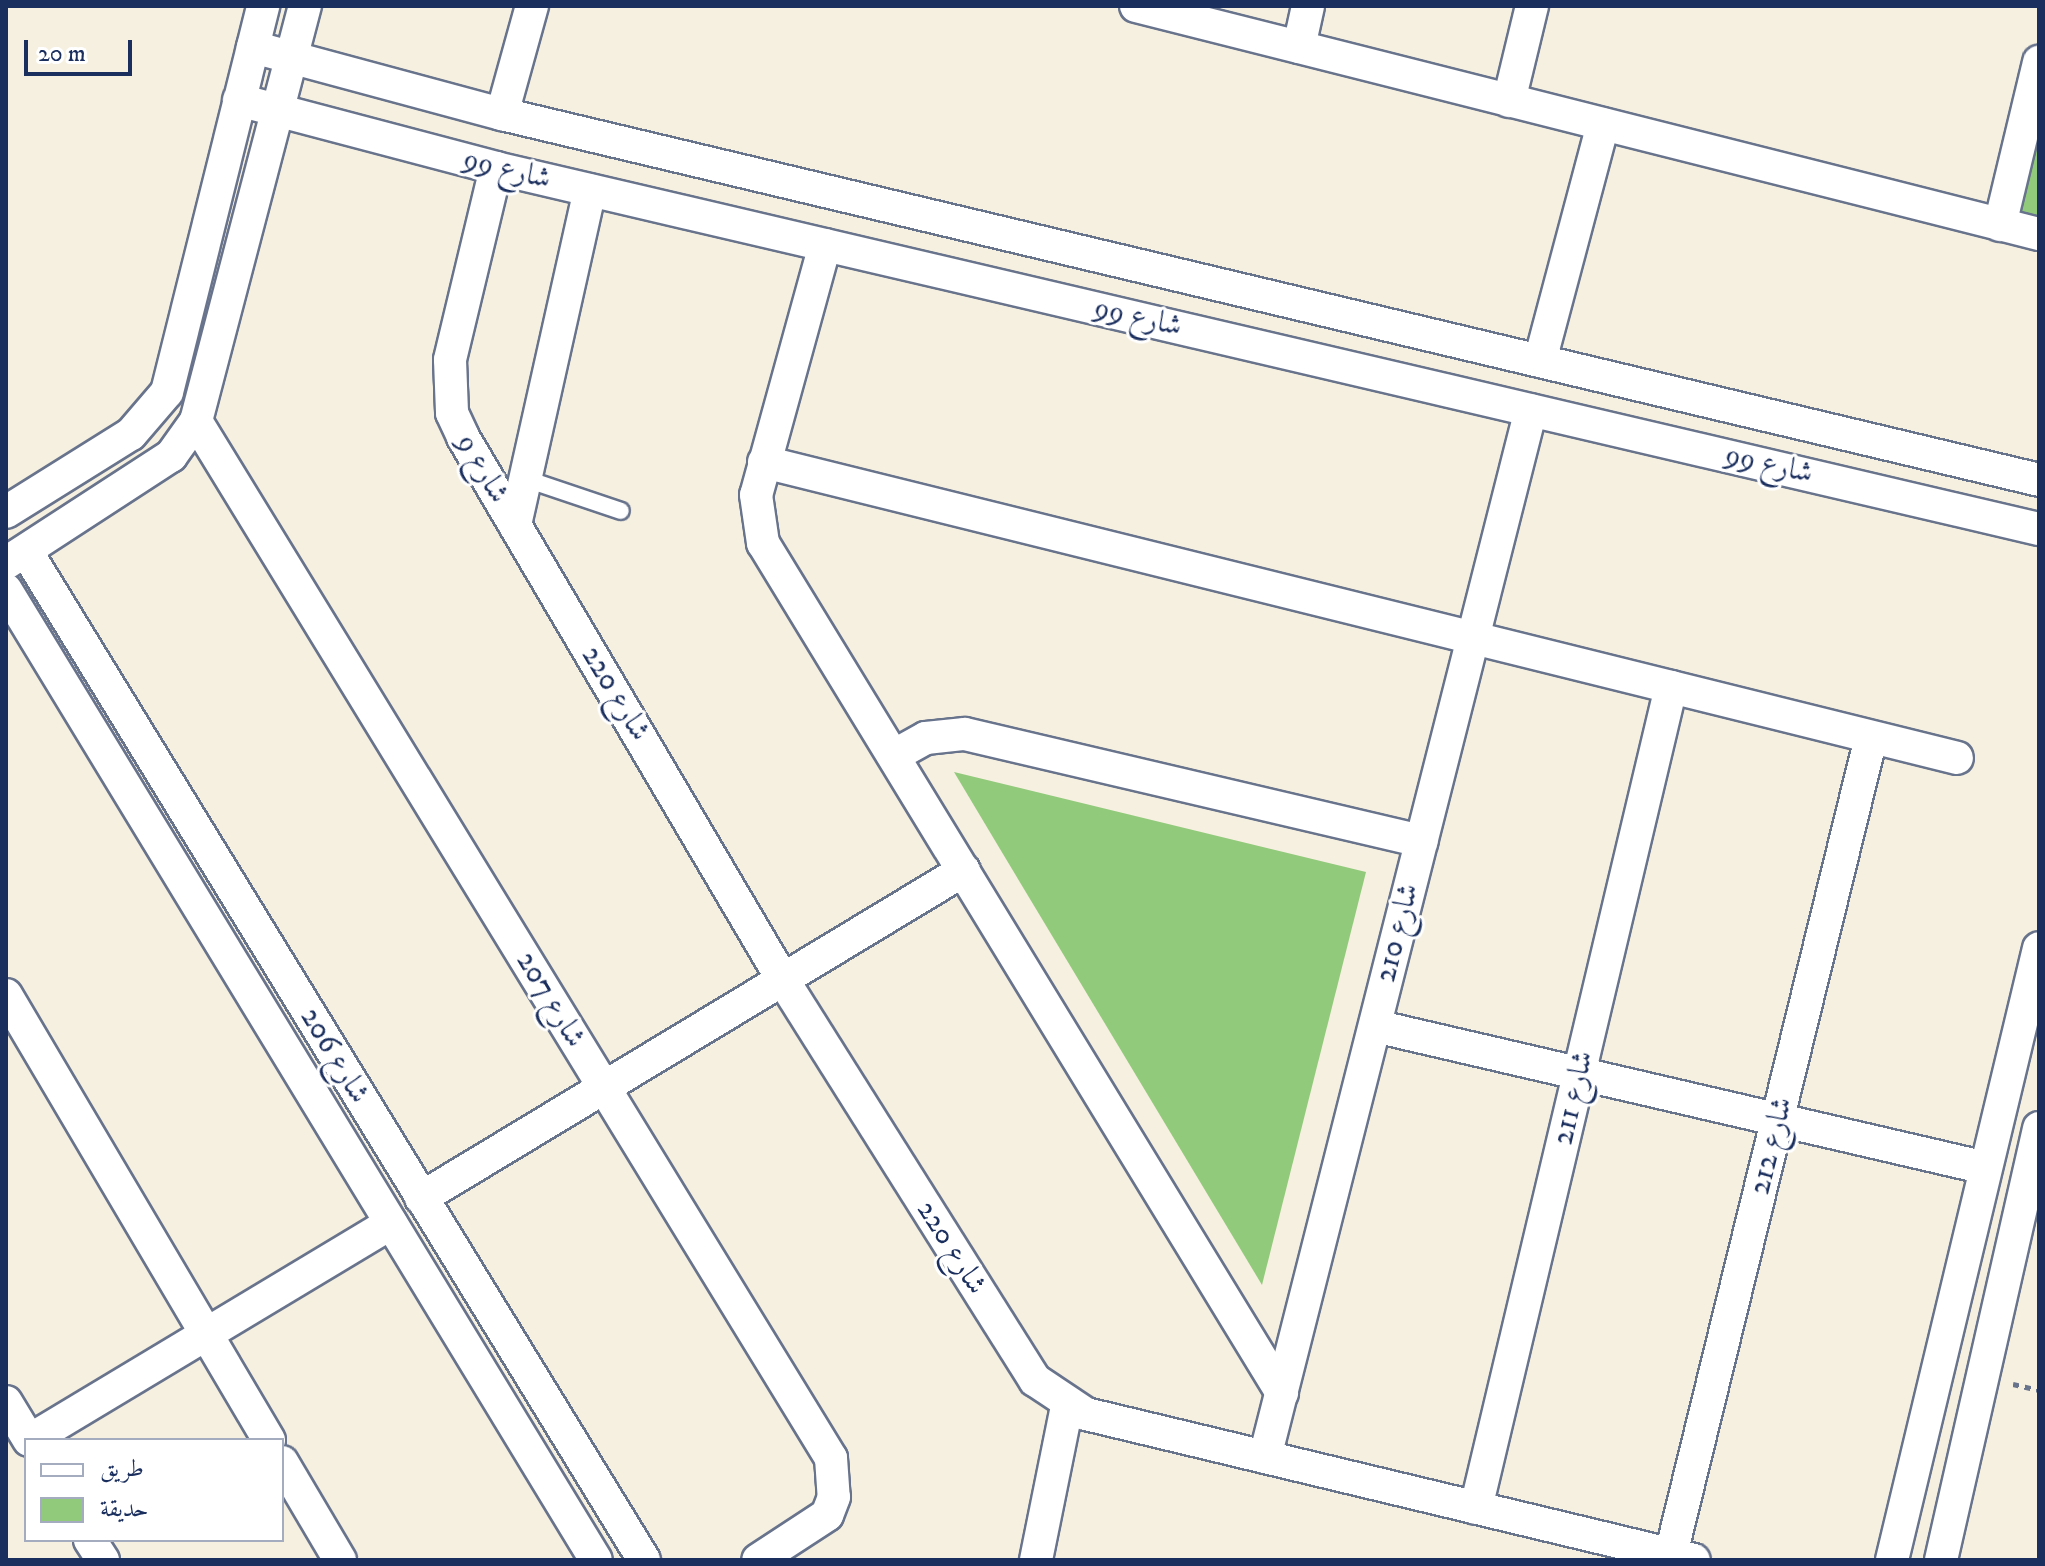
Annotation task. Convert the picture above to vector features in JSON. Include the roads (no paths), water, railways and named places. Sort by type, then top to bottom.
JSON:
[{"type":"street","points":[[6,512],[131,434],[167,392],[263,6]]},
{"type":"street","points":[[16,557],[171,456],[196,421],[281,111],[305,6]]},
{"type":"street","points":[[502,114],[532,6]]},
{"type":"street","points":[[1136,6],[2039,234]]},
{"type":"street","points":[[1299,47],[1308,6]]},
{"type":"street","points":[[1509,101],[1532,6]]},
{"type":"street","name":"شارع 99","points":[[253,47],[502,114],[2039,480]]},
{"type":"street","points":[[2000,225],[2039,62]]},
{"type":"street","name":"شارع 99","points":[[239,100],[496,168],[2039,529]]},
{"type":"street","points":[[1540,361],[1603,124]]},
{"type":"street","name":"شارع 9","points":[[496,168],[448,386],[463,437],[515,525]]},
{"type":"street","name":"شارع 9","points":[[515,525],[523,478],[590,190]]},
{"type":"street","points":[[825,245],[756,495],[763,543],[1282,1393]]},
{"type":"street","name":"شارع 210","points":[[1265,1457],[1531,410]]},
{"type":"street","name":"شارع 207","points":[[196,421],[831,1458],[834,1497],[827,1515],[758,1560]]},
{"type":"street","points":[[764,462],[1957,758]]},
{"type":"street","name":"شارع 220","points":[[515,525],[783,980],[1022,1363],[1067,1406],[1682,1557]]},
{"type":"street","name":"شارع 206","points":[[16,557],[421,1198],[644,1560]]},
{"type":"street","name":"شارع 206","points":[[6,590],[596,1560]]},
{"type":"street","name":"شارع 211","points":[[1476,1508],[1671,687]]},
{"type":"street","points":[[895,755],[926,738],[965,734],[1422,841]]},
{"type":"street","name":"شارع 212","points":[[1682,1557],[1778,1120],[1871,737]]},
{"type":"street","points":[[421,1198],[964,870]]},
{"type":"street","points":[[1892,1560],[2039,948]]},
{"type":"street","points":[[6,995],[268,1438]]},
{"type":"street","points":[[1375,1026],[1986,1168]]},
{"type":"street","points":[[1941,1560],[2039,1128]]},
{"type":"street","points":[[33,1438],[391,1223]]},
{"type":"street","points":[[6,1402],[26,1438]]},
{"type":"street","points":[[1036,1560],[1067,1406]]},
{"type":"street","points":[[6,1454],[24,1443]]},
{"type":"street","points":[[284,1465],[340,1560]]},
{"type":"street","points":[[91,1542],[103,1560]]},
{"type":"lane","points":[[523,478],[621,511]]}]
